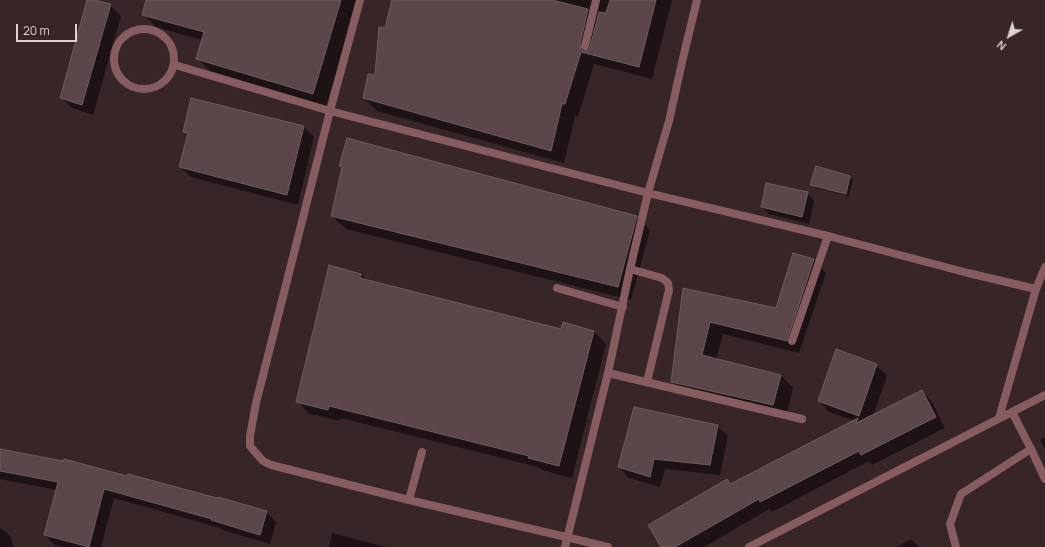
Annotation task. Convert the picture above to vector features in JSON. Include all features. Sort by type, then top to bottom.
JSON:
[{"type":"street","points":[[360,0],[330,110],[256,403],[250,436],[250,446],[263,461],[272,465],[409,500],[608,547]]},
{"type":"street","points":[[585,46],[596,0]]},
{"type":"street","points":[[565,547],[608,373],[648,193],[669,121],[697,0]]},
{"type":"street","points":[[140,29],[158,33],[172,46],[175,65],[166,82],[149,90],[130,86],[117,73],[114,54],[123,38],[140,29]]},
{"type":"street","points":[[175,65],[330,110],[648,193],[828,236],[968,274],[1036,289]]},
{"type":"street","points":[[792,341],[828,236]]},
{"type":"street","points":[[999,418],[1036,289],[1045,267]]},
{"type":"street","points":[[630,269],[662,278],[668,284],[669,290],[647,382]]},
{"type":"street","points":[[557,288],[623,307]]},
{"type":"street","points":[[608,373],[802,419]]},
{"type":"street","points":[[749,547],[1045,395]]},
{"type":"street","points":[[1012,412],[1045,479]]},
{"type":"street","points":[[956,547],[950,524],[961,494],[1031,449]]},
{"type":"street","points":[[409,500],[422,452]]},
{"type":"building","points":[[87,0],[111,4],[82,105],[60,98]]},
{"type":"building","points":[[146,0],[341,0],[313,94],[196,59],[204,32],[142,15]]},
{"type":"building","points":[[392,0],[552,0],[588,9],[580,45],[581,50],[584,51],[589,50],[599,12],[606,13],[610,0],[656,0],[639,67],[581,52],[565,104],[562,104],[551,151],[363,98],[368,74],[375,75],[379,27],[385,28]]},
{"type":"building","points":[[191,98],[304,126],[287,195],[179,167],[188,133],[183,132]]},
{"type":"building","points":[[347,138],[637,216],[618,287],[331,216],[342,167],[339,166]]},
{"type":"building","points":[[816,166],[850,176],[846,194],[810,185]]},
{"type":"building","points":[[766,183],[808,192],[802,217],[761,207]]},
{"type":"building","points":[[793,253],[814,259],[787,341],[710,322],[702,355],[781,375],[773,405],[671,382],[683,288],[776,308]]},
{"type":"building","points":[[329,265],[361,274],[360,278],[561,329],[563,322],[594,331],[559,466],[528,458],[529,456],[329,406],[328,410],[296,402]]},
{"type":"building","points":[[836,349],[877,364],[859,416],[818,401]]},
{"type":"building","points":[[922,390],[936,417],[861,455],[859,451],[760,502],[759,499],[675,547],[661,547],[648,525],[727,479],[730,484],[858,418],[856,423]]},
{"type":"building","points":[[634,407],[718,425],[710,465],[654,459],[650,477],[618,467]]},
{"type":"building","points":[[0,449],[63,461],[64,459],[127,476],[128,474],[217,498],[218,497],[267,511],[260,535],[211,520],[212,519],[104,489],[89,547],[44,535],[58,482],[0,471]]}]
